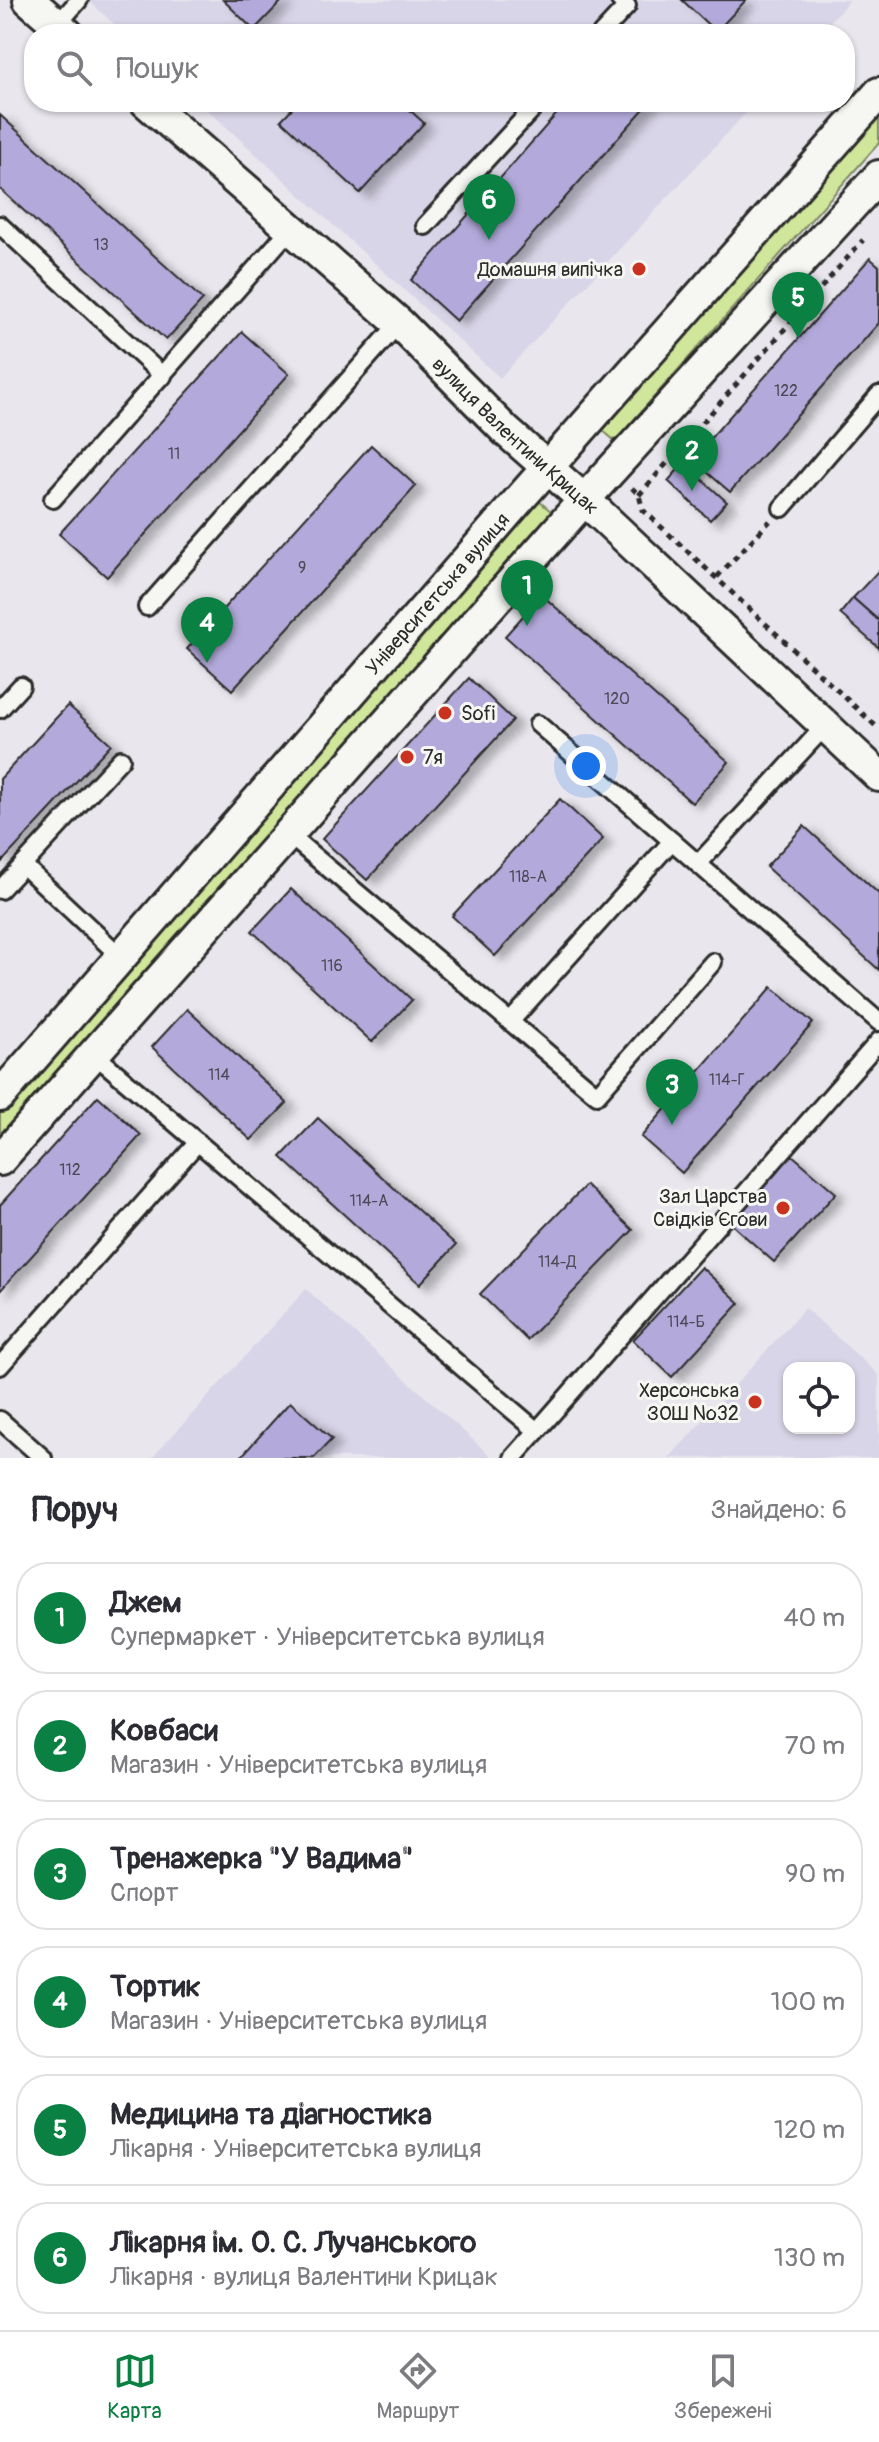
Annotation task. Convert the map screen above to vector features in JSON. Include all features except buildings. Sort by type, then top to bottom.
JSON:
[{"type":"street","points":[[29,0],[56,24]]},
{"type":"street","name":"Університетська вулиця","points":[[0,1096],[548,467],[879,93]]},
{"type":"street","name":"вулиця Валентини Крицак","points":[[158,112],[399,323],[506,431],[879,776]]},
{"type":"street","points":[[0,1160],[584,500],[874,191]]},
{"type":"lane","points":[[65,24],[79,0]]},
{"type":"lane","points":[[610,24],[627,6],[620,0]]},
{"type":"lane","points":[[425,226],[530,112]]},
{"type":"lane","points":[[0,225],[163,376]]},
{"type":"lane","points":[[53,499],[291,228]]},
{"type":"lane","points":[[147,607],[399,323]]},
{"type":"lane","points":[[782,508],[879,395]]},
{"type":"lane","points":[[0,709],[21,686]]},
{"type":"lane","points":[[538,724],[879,1022]]},
{"type":"lane","points":[[698,864],[825,726]]},
{"type":"lane","points":[[0,890],[121,759]]},
{"type":"lane","points":[[289,835],[597,1095],[713,962]]},
{"type":"lane","points":[[510,1022],[672,841]]},
{"type":"lane","points":[[23,865],[122,958]]},
{"type":"lane","points":[[513,1458],[879,1041]]},
{"type":"lane","points":[[94,1054],[537,1431]]},
{"type":"lane","points":[[0,1366],[198,1142]]},
{"type":"lane","points":[[0,1420],[43,1458]]},
{"type":"path","points":[[869,233],[639,495],[643,510],[879,729]]},
{"type":"path","points":[[693,603],[782,508]]},
{"type":"shaded area","points":[[88,0],[850,0],[828,24],[114,24]]},
{"type":"shaded area","points":[[210,112],[747,112],[500,378]]},
{"type":"shaded area","points":[[306,1289],[493,1458],[152,1458]]},
{"type":"shaded area","name":"Херсонська ЗОШ №32","points":[[805,1308],[879,1375],[879,1458],[669,1458]]},
{"type":"green space","points":[[879,115],[879,143],[615,441],[601,429]]},
{"type":"green space","points":[[539,501],[552,512],[0,1139],[0,1113]]},
{"type":"place","name":"Лікарня ім. О. С. Лучанського","points":[[489,240]]},
{"type":"place","name":"Домашня випічка","points":[[639,269]]},
{"type":"place","name":"Медицина та діагностика","points":[[798,338]]},
{"type":"place","name":"Ковбаси","points":[[692,491]]},
{"type":"place","name":"Джем","points":[[527,626]]},
{"type":"place","name":"Тортик","points":[[207,663]]},
{"type":"place","name":"Sofi","points":[[445,713]]},
{"type":"place","name":"7я","points":[[407,757]]},
{"type":"place","name":"Тренажерка \"У Вадима\"","points":[[672,1125]]},
{"type":"place","name":"Зал Царства Свідків Єгови","points":[[783,1208]]},
{"type":"place","name":"Херсонська ЗОШ №32","points":[[755,1402]]}]
